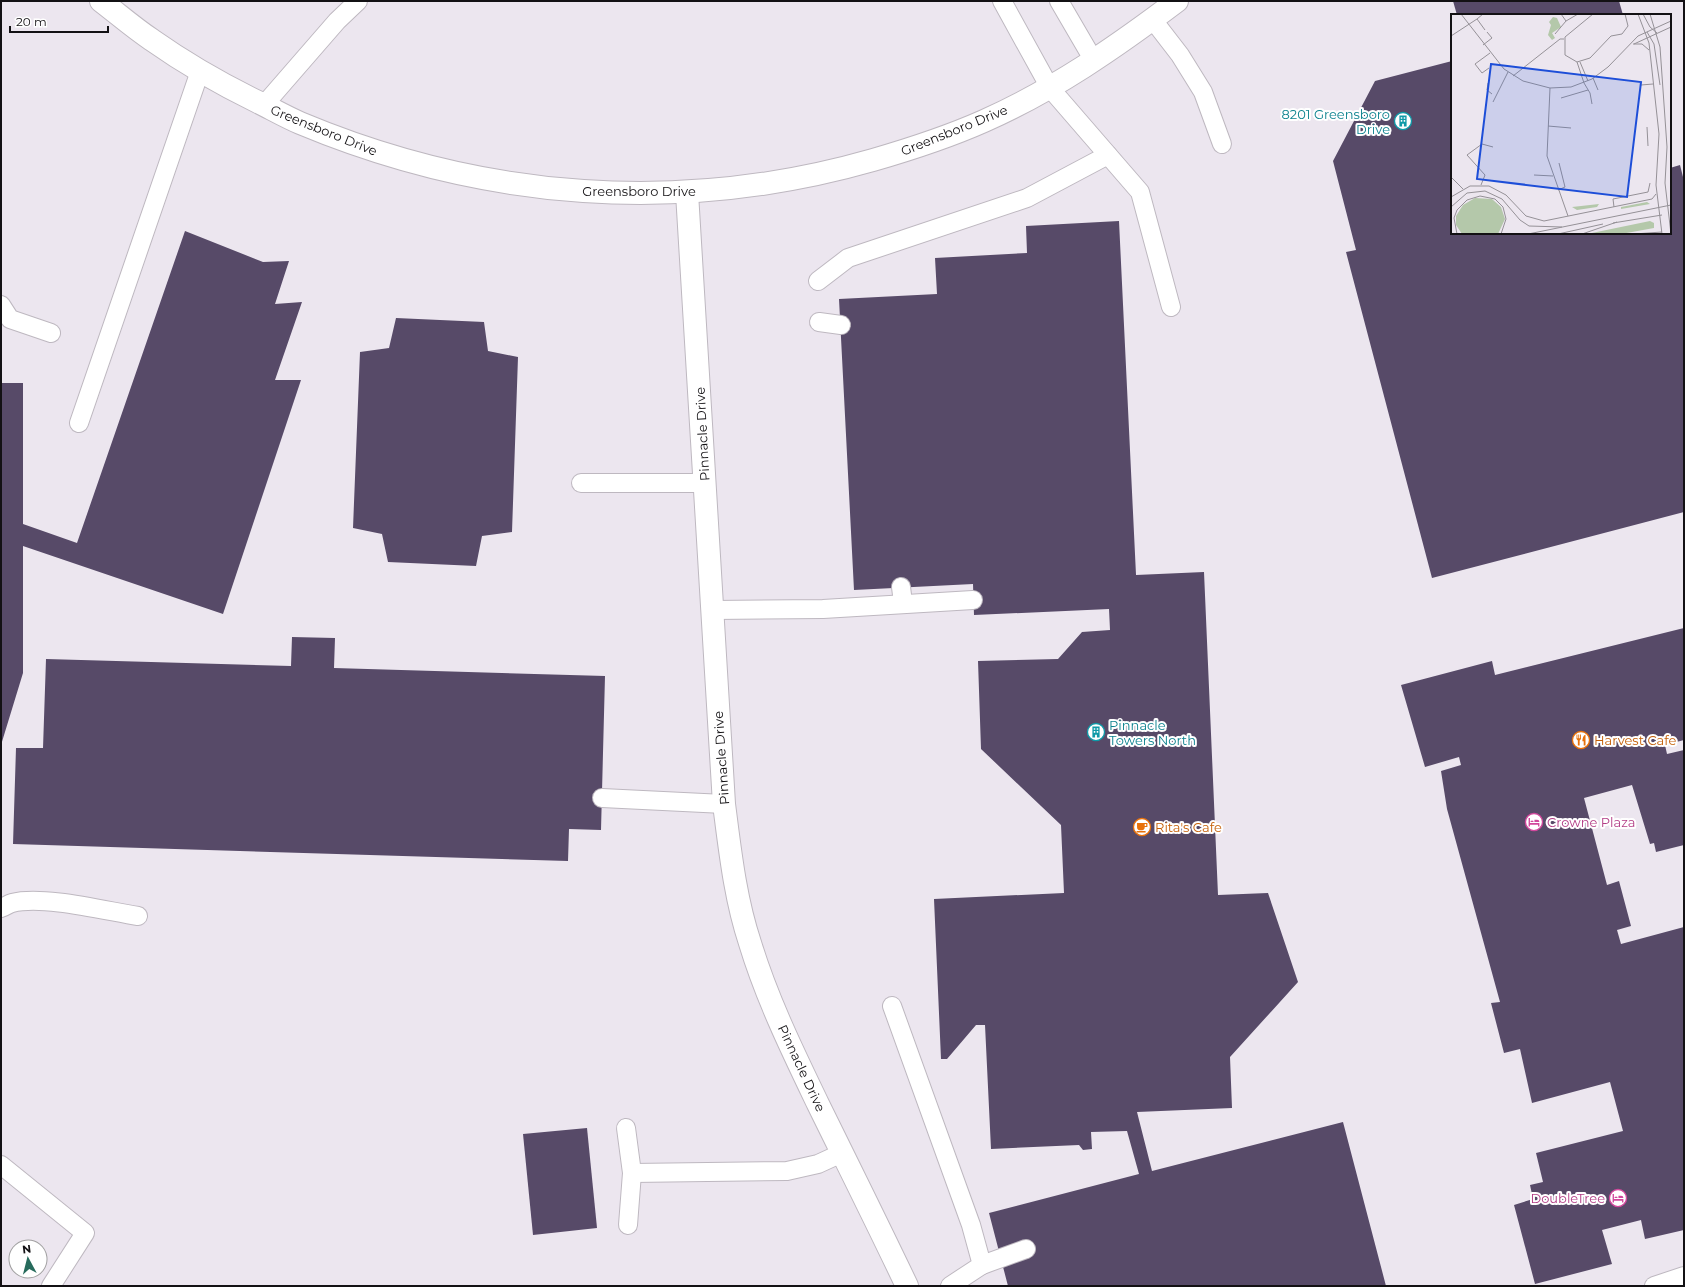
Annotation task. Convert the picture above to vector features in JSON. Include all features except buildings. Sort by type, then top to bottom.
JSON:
[{"type":"street","name":"Greensboro Drive","points":[[101,1],[151,40],[219,83],[298,122],[377,153],[445,171],[519,185],[603,193],[687,193],[776,183],[836,171],[913,149],[983,121],[1050,88],[1094,61],[1178,1]]},
{"type":"street","name":"Pinnacle Drive","points":[[687,193],[724,804],[730,854],[738,898],[749,942],[776,1014],[907,1286]]},
{"type":"lane","points":[[264,105],[337,21],[358,1]]},
{"type":"lane","points":[[1002,1],[1050,88],[1140,192],[1171,307]]},
{"type":"lane","points":[[1059,1],[1094,61]]},
{"type":"lane","points":[[1152,20],[1180,55],[1203,92],[1222,144]]},
{"type":"lane","points":[[79,423],[200,71]]},
{"type":"lane","points":[[818,281],[848,258],[1027,198],[1108,155]]},
{"type":"lane","points":[[1,306],[10,319],[51,333]]},
{"type":"lane","points":[[819,322],[841,325]]},
{"type":"lane","points":[[581,483],[705,483]]},
{"type":"lane","points":[[712,610],[823,609],[902,595],[973,600]]},
{"type":"lane","points":[[602,798],[724,804]]},
{"type":"lane","points":[[1,908],[12,903],[29,901],[58,902],[138,916]]},
{"type":"lane","points":[[892,1006],[971,1225],[982,1265]]},
{"type":"lane","points":[[626,1128],[632,1173],[628,1225]]},
{"type":"lane","points":[[632,1173],[787,1171],[818,1164],[842,1153]]},
{"type":"lane","points":[[1,1165],[85,1233],[51,1286]]},
{"type":"lane","points":[[950,1286],[982,1265],[1026,1248]]},
{"type":"lane","points":[[1654,1286],[1684,1276]]},
{"type":"place","name":"8201 Greensboro Drive","points":[[1403,121]]},
{"type":"place","name":"Pinnacle Towers North","points":[[1096,732]]},
{"type":"place","name":"Harvest Cafe","points":[[1581,740]]},
{"type":"place","name":"Crowne Plaza","points":[[1534,822]]},
{"type":"place","name":"Rita's Cafe","points":[[1142,827]]},
{"type":"place","name":"DoubleTree","points":[[1618,1198]]}]
